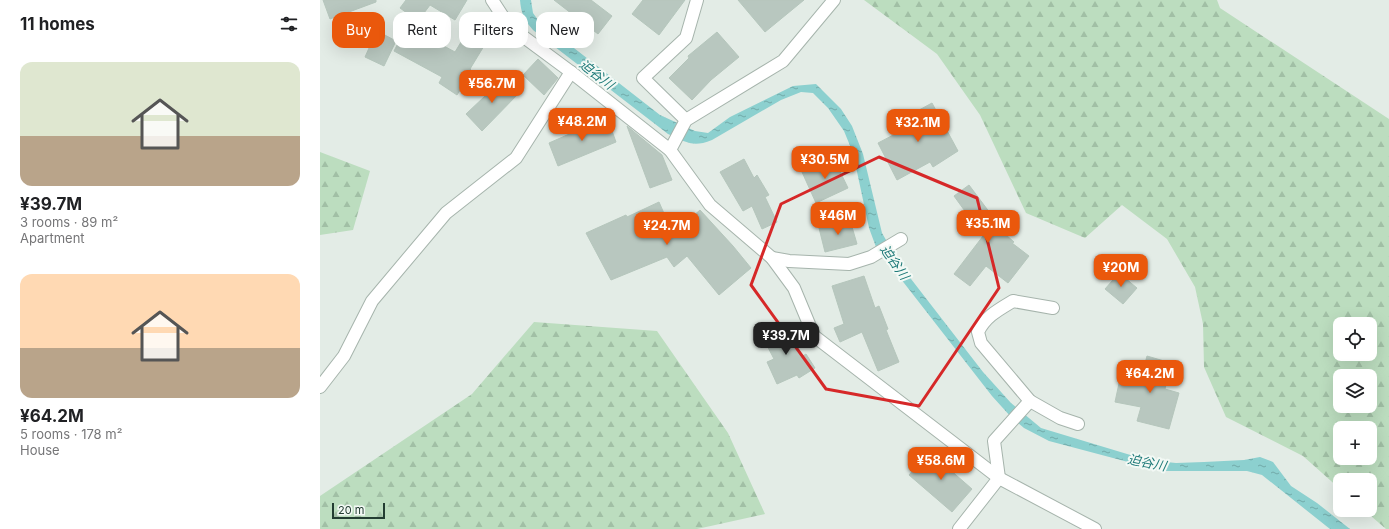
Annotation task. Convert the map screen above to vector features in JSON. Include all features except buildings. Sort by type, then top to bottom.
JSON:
[{"type":"street","points":[[492,0],[509,26],[672,145],[710,205],[772,258],[794,288],[814,336],[999,478],[1095,529]]},
{"type":"street","points":[[686,120],[643,78],[686,38],[697,0]]},
{"type":"street","points":[[672,145],[686,120],[783,61],[834,0]]},
{"type":"street","points":[[320,387],[344,356],[372,301],[446,213],[516,158],[571,72]]},
{"type":"street","points":[[772,258],[789,261],[849,264],[871,257],[896,242]]},
{"type":"street","points":[[1053,308],[1013,301],[995,312],[983,323],[978,332],[980,343],[1028,404],[1078,424]]},
{"type":"street","points":[[960,529],[999,478],[994,441],[1028,404]]},
{"type":"highlighted area","points":[[879,157],[977,198],[999,288],[919,406],[826,389],[751,285],[781,204]]},
{"type":"green space","points":[[864,0],[1217,0],[1220,8],[1389,119],[1389,529],[1386,529],[1372,517],[1377,517],[1377,473],[1333,473],[1333,483],[1303,456],[1226,417],[1204,367],[1203,324],[1195,287],[1167,239],[1122,205],[1085,238],[1026,213],[980,115],[937,54]]},
{"type":"green space","points":[[320,152],[370,171],[353,230],[320,235]]},
{"type":"green space","points":[[534,322],[657,331],[728,433],[765,514],[697,529],[320,529],[320,496],[472,394]]},
{"type":"water","points":[[520,0],[531,0],[533,13],[536,17],[536,32],[528,24],[528,12],[522,12]]},
{"type":"water","name":"迫谷川","points":[[556,48],[574,48],[660,115],[695,131],[708,133],[730,117],[793,86],[816,84],[841,109],[852,126],[863,154],[882,233],[901,266],[983,372],[1011,403],[1041,428],[1147,460],[1176,463],[1244,460],[1260,457],[1273,462],[1291,486],[1317,503],[1350,529],[1330,529],[1262,475],[1247,471],[1162,471],[1049,441],[1024,428],[1011,417],[992,396],[876,247],[869,228],[853,153],[844,131],[828,108],[813,93],[801,92],[781,100],[712,140],[699,144],[685,142],[668,134]]}]
